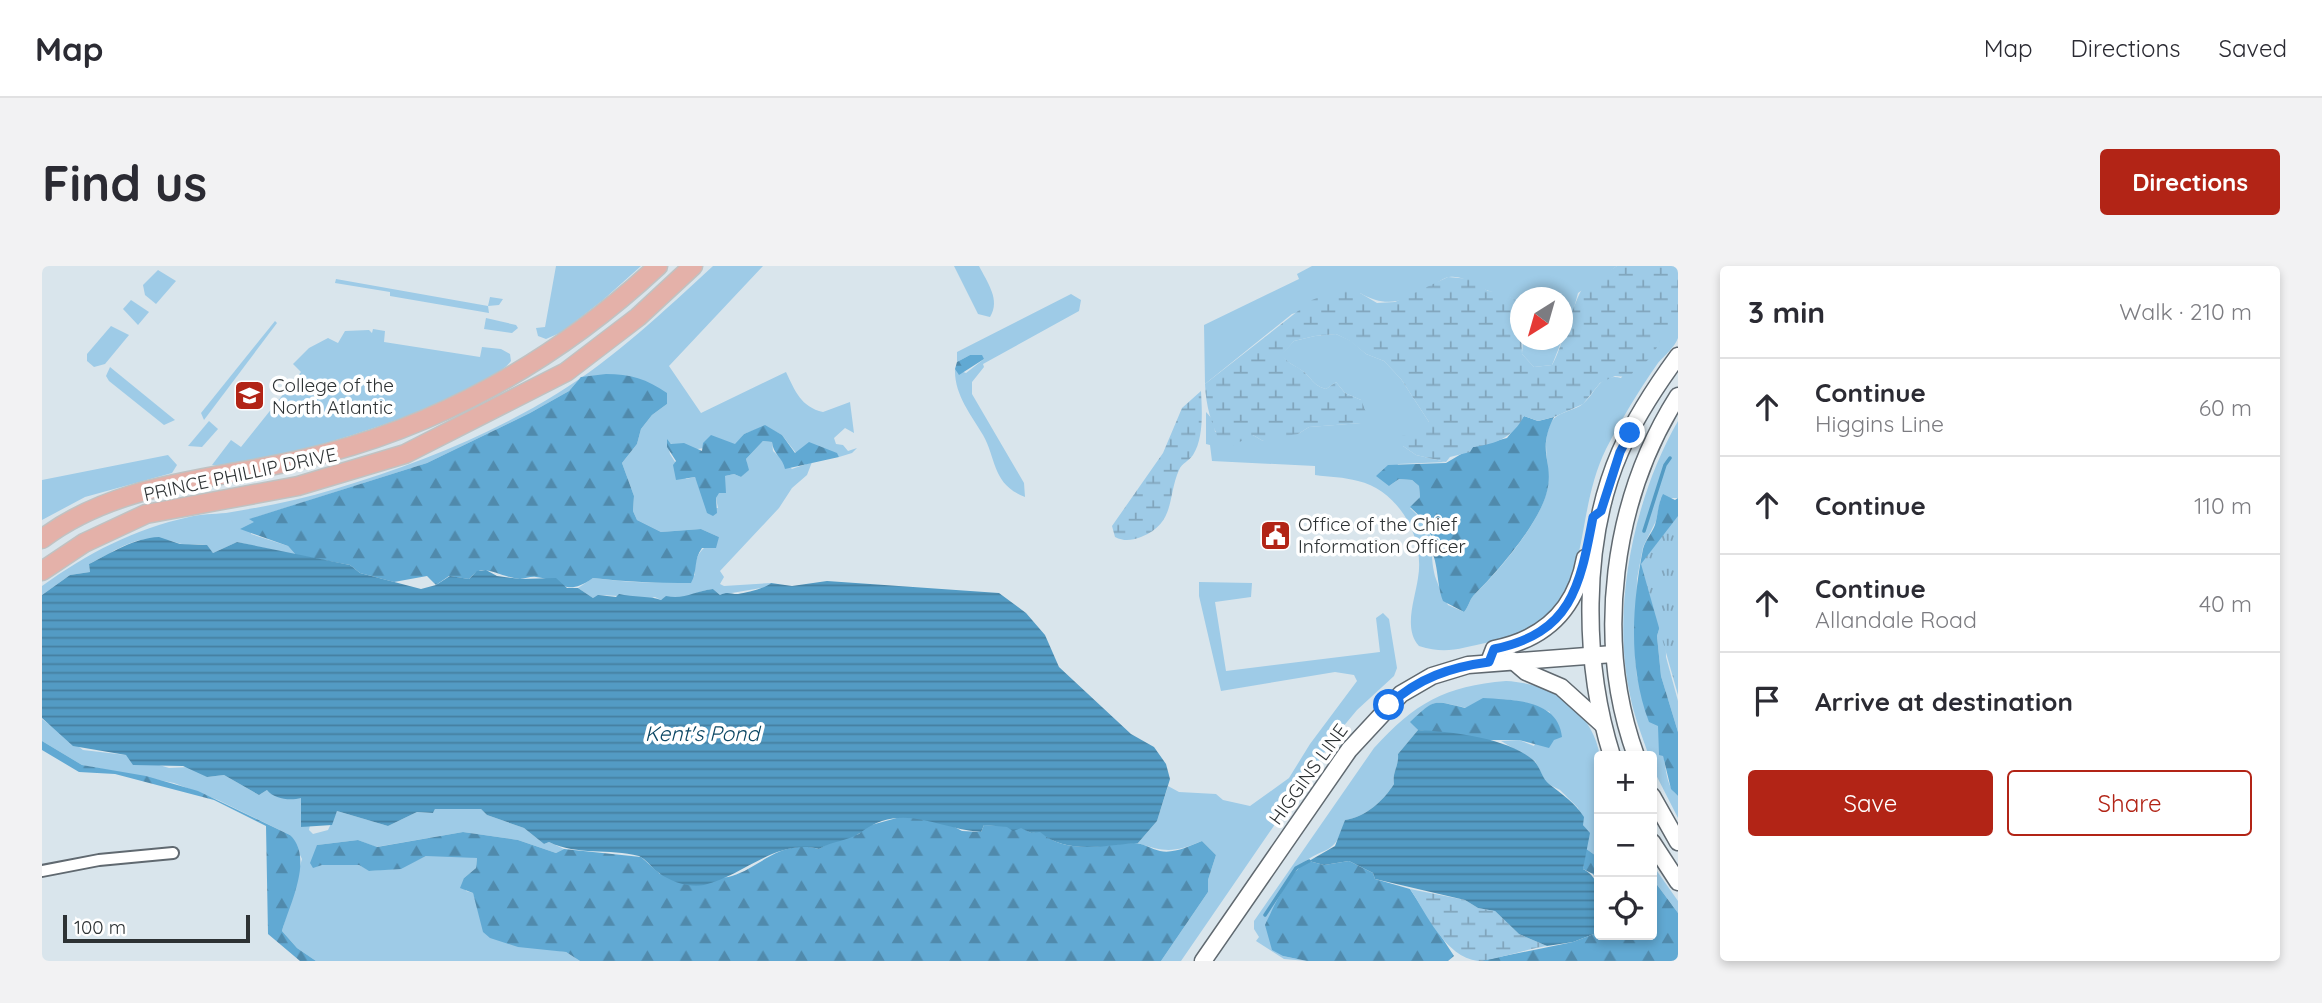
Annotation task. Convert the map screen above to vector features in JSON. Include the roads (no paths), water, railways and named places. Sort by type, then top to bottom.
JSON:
[{"type":"main road","name":"PRINCE PHILLIP DRIVE","points":[[42,539],[50,529],[94,507],[129,495],[328,453],[388,434],[447,410],[499,385],[565,342],[658,266]]},
{"type":"main road","name":"PRINCE PHILLIP DRIVE","points":[[42,571],[83,543],[146,514],[298,486],[405,454],[566,372],[638,317],[693,266]]},
{"type":"main road","points":[[1610,751],[1602,724],[1591,656],[1591,594],[1601,511],[1620,452],[1651,395],[1678,356]]},
{"type":"main road","points":[[1635,751],[1622,705],[1613,654],[1616,581],[1630,507],[1657,432],[1678,396]]},
{"type":"main road","points":[[1489,662],[1494,649],[1525,641],[1543,631],[1573,598],[1582,577],[1593,517],[1601,511]]},
{"type":"main road","name":"HIGGINS LINE","points":[[1203,961],[1319,791],[1374,720],[1401,694],[1432,676],[1456,667],[1512,660],[1613,654]]},
{"type":"main road","points":[[1512,660],[1526,672],[1561,687],[1602,724]]},
{"type":"main road","points":[[1657,805],[1678,842]]},
{"type":"main road","points":[[1657,850],[1678,882]]},
{"type":"street","points":[[42,871],[99,860],[173,853]]},
{"type":"water","name":"Kent's Pond","points":[[159,537],[180,544],[207,545],[213,553],[237,542],[350,565],[360,573],[421,589],[436,585],[450,576],[469,579],[477,571],[486,570],[497,576],[521,579],[556,578],[567,588],[578,588],[593,598],[598,595],[616,597],[619,594],[661,600],[666,596],[684,596],[713,589],[720,595],[738,594],[771,583],[792,586],[827,581],[999,593],[1026,613],[1045,635],[1059,667],[1131,734],[1154,747],[1166,764],[1170,779],[1157,821],[1138,843],[1074,846],[1061,844],[1040,832],[1031,833],[1021,828],[1013,831],[1007,827],[984,825],[981,832],[920,819],[890,819],[819,849],[804,847],[774,853],[718,880],[699,886],[681,884],[669,879],[639,856],[571,849],[549,842],[544,844],[524,828],[487,815],[481,809],[435,809],[433,813],[417,812],[388,826],[337,811],[332,825],[301,827],[301,798],[283,798],[267,790],[259,795],[224,775],[207,777],[183,766],[133,765],[126,755],[73,746],[42,718],[42,595],[70,575],[90,572],[89,564],[114,551],[141,540]]},
{"type":"water","points":[[1418,730],[1478,737],[1507,745],[1532,759],[1547,782],[1577,807],[1584,817],[1583,825],[1590,833],[1583,869],[1594,880],[1594,934],[1573,942],[1547,946],[1519,934],[1495,911],[1478,908],[1465,900],[1375,879],[1373,873],[1349,861],[1324,865],[1309,861],[1335,846],[1345,820],[1367,812],[1385,796],[1394,784],[1398,754]]},
{"type":"waterway","points":[[1644,531],[1665,465],[1670,458]]},
{"type":"waterway","points":[[1265,915],[1296,868],[1309,861]]},
{"type":"place","name":"College of the North Atlantic","points":[[249,396]]},
{"type":"place","name":"Office of the Chief Information Officer","points":[[1275,535]]}]
